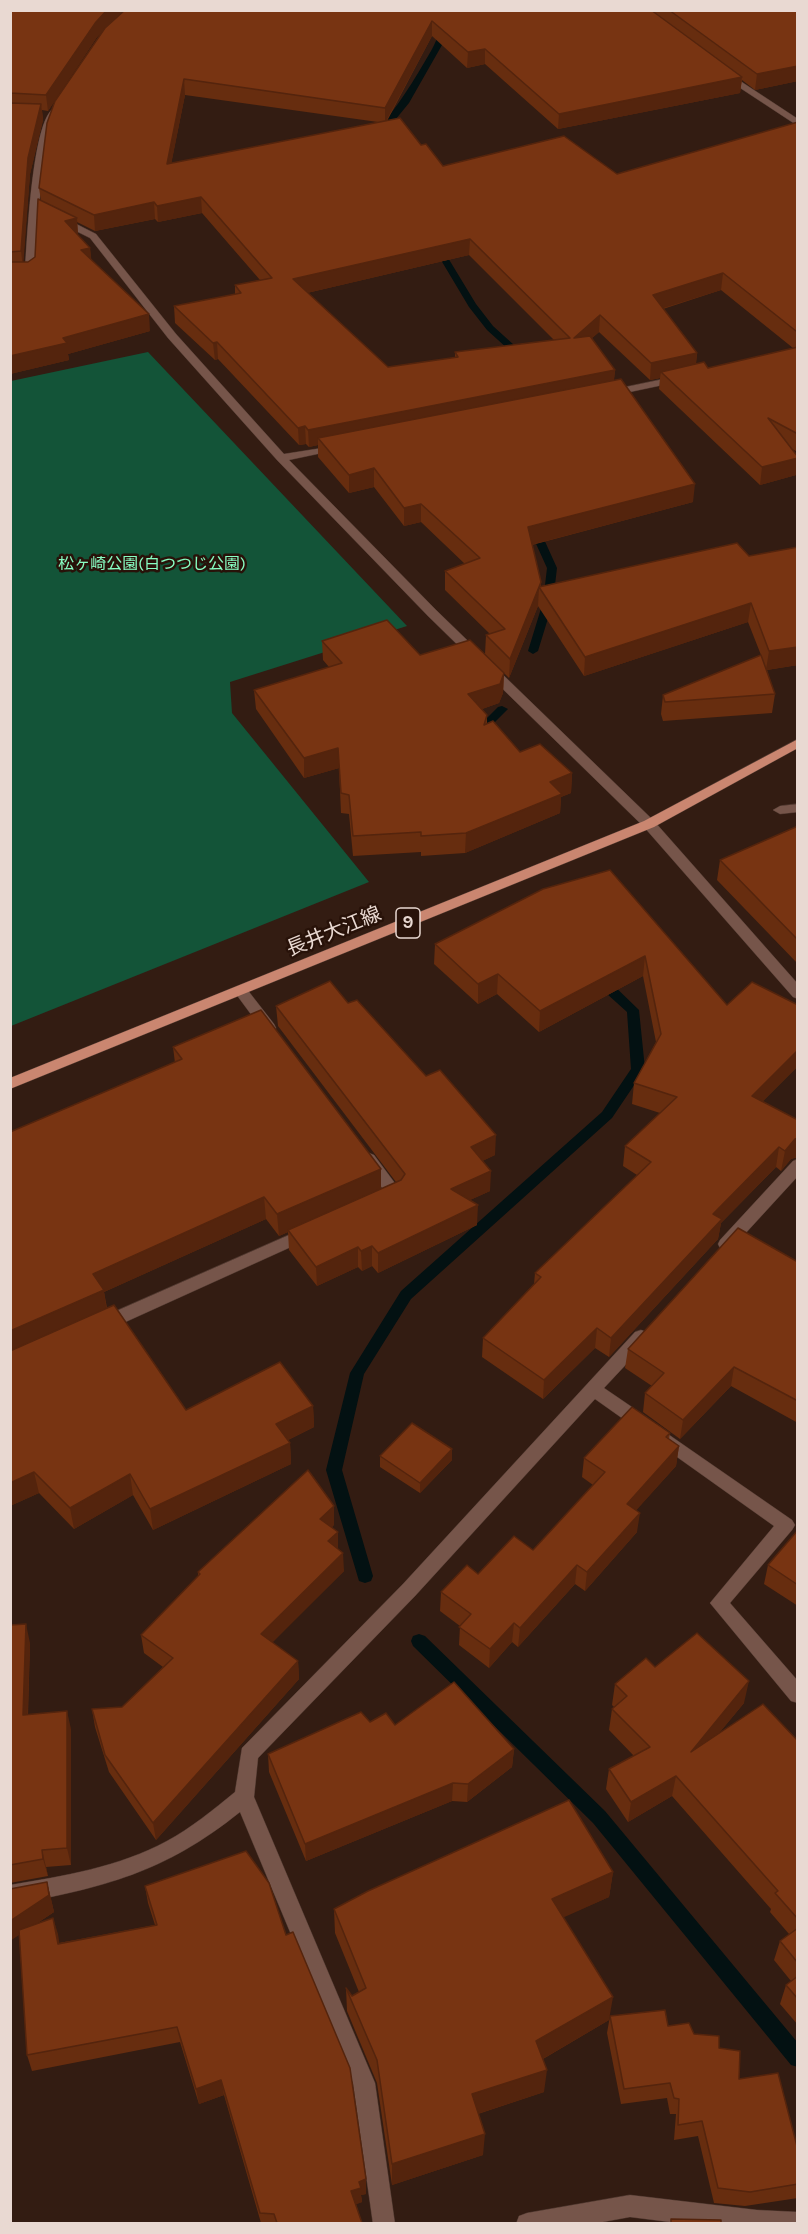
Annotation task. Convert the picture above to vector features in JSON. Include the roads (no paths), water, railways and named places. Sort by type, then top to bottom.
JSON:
[{"type":"main road","name":"長井大江線","points":[[10,1084],[649,824],[798,743]]},
{"type":"street","points":[[718,69],[798,123]]},
{"type":"street","points":[[10,273],[30,273],[34,206],[46,116],[57,106]]},
{"type":"street","points":[[34,206],[93,236],[172,336],[281,458],[432,613],[649,824],[798,994]]},
{"type":"street","points":[[599,396],[693,376]]},
{"type":"street","points":[[281,458],[352,444]]},
{"type":"street","points":[[780,810],[798,808]]},
{"type":"street","points":[[241,991],[276,1037]]},
{"type":"street","points":[[360,1148],[395,1194],[374,1204]]},
{"type":"street","points":[[711,1260],[798,1165]]},
{"type":"street","points":[[85,1332],[320,1227]]},
{"type":"street","points":[[384,2223],[364,2083],[244,1797],[249,1754],[409,1590],[656,1320]]},
{"type":"street","points":[[593,1389],[786,1525],[719,1603],[798,1695]]},
{"type":"street","points":[[10,1896],[120,1871],[151,1858],[199,1832],[244,1797]]},
{"type":"street","points":[[527,2223],[630,2206],[757,2221],[798,2223]]},
{"type":"waterway","points":[[379,134],[405,103],[438,45],[449,19],[459,10]]},
{"type":"waterway","points":[[436,245],[472,305],[490,328],[522,357]]},
{"type":"waterway","points":[[533,526],[552,568],[548,602],[533,651]]},
{"type":"waterway","points":[[476,735],[502,709]]},
{"type":"waterway","points":[[365,1576],[334,1470],[357,1373],[406,1295],[607,1115],[638,1069],[633,1010],[601,981]]},
{"type":"waterway","points":[[419,1641],[599,1817],[798,2058]]},
{"type":"park label","name":"松ヶ崎公園(白つつじ公園)","points":[[152,564]]}]
